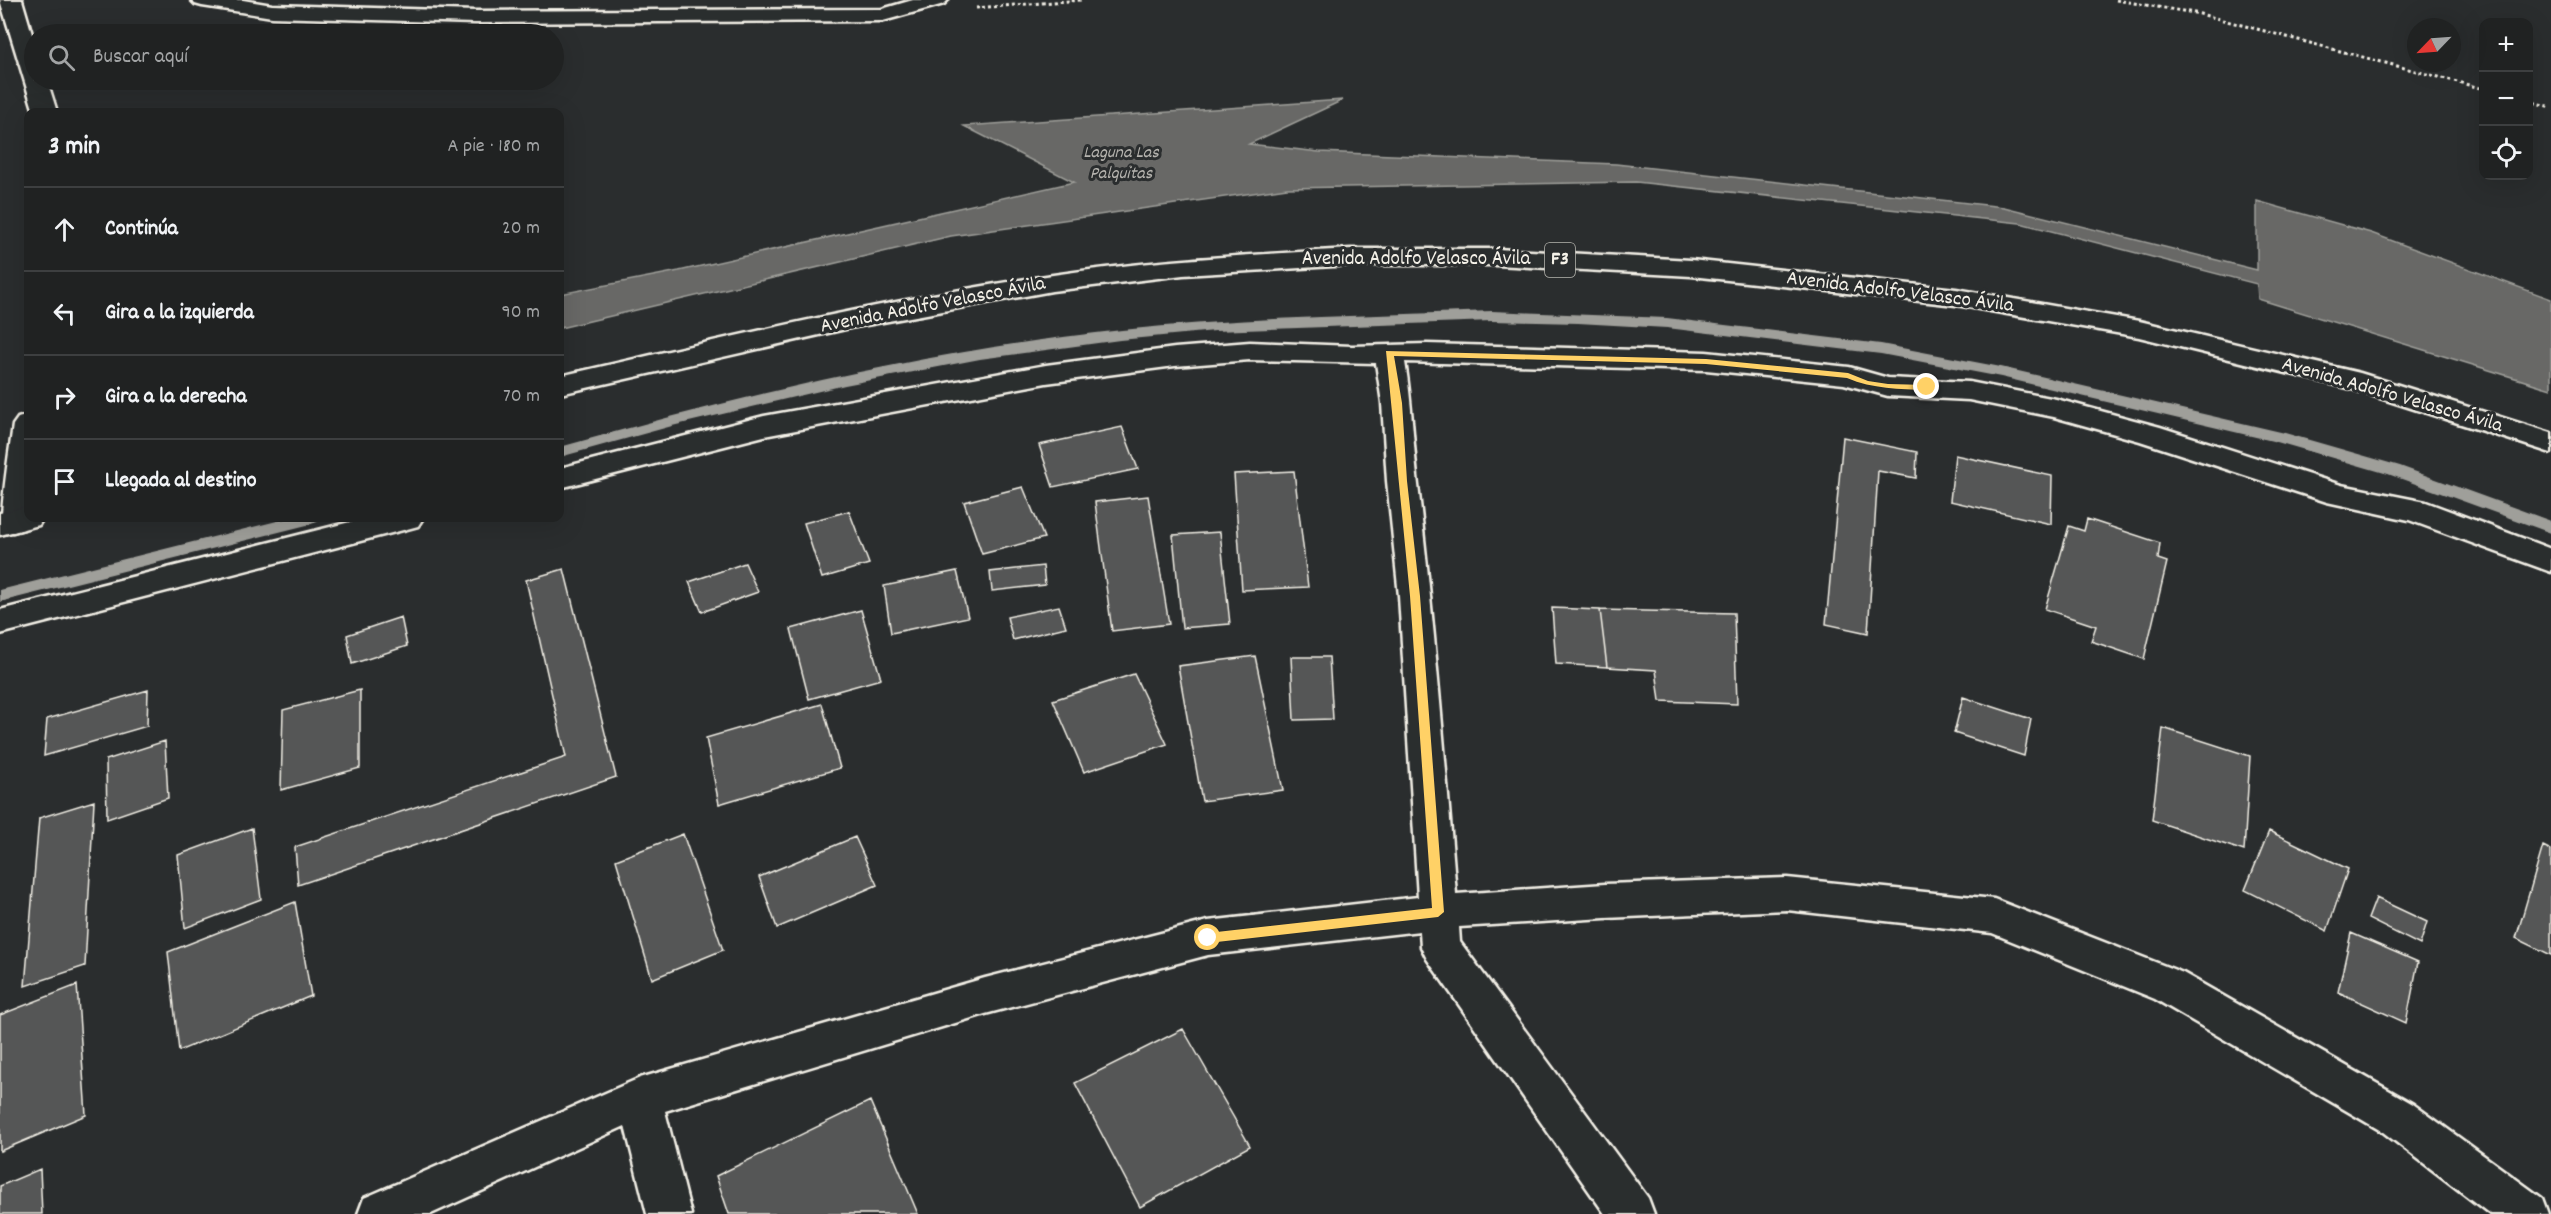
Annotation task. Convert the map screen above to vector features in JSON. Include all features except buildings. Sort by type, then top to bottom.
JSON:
[{"type":"main road","points":[[11,0],[24,42]]},
{"type":"main road","points":[[202,0],[272,11],[475,17],[883,15],[937,0]]},
{"type":"main road","points":[[39,90],[45,108]]},
{"type":"main road","name":"Avenida Adolfo Velasco Ávila","points":[[564,384],[850,320],[1052,283],[1183,267],[1351,257],[1496,256],[1691,268],[1956,297],[2128,327],[2360,382],[2551,443]]},
{"type":"main road","points":[[564,477],[764,426],[1046,374],[1175,357],[1250,351],[1706,361],[1848,376],[1866,383],[1888,387],[1969,391],[2056,408],[2150,434],[2338,495],[2415,510],[2551,561]]},
{"type":"main road","points":[[1389,353],[1397,403],[1402,481],[1416,608],[1441,946],[1632,1214]]},
{"type":"main road","points":[[14,520],[24,452]]},
{"type":"main road","points":[[0,622],[391,522]]},
{"type":"main road","points":[[380,1214],[640,1098],[985,996],[1208,938],[1438,912],[1605,901],[1787,894],[1995,916],[2169,986],[2398,1118],[2526,1214]]},
{"type":"main road","points":[[640,1098],[669,1214]]},
{"type":"path","points":[[976,8],[1081,0]]},
{"type":"path","points":[[2116,0],[2200,14],[2479,88]]},
{"type":"path","points":[[2533,102],[2551,107]]},
{"type":"water","name":"Laguna Las Palquitas","points":[[1343,100],[1249,144],[1319,152],[1616,164],[2004,207],[2257,270],[2257,201],[2371,233],[2551,299],[2551,389],[2258,299],[2257,284],[2020,223],[1636,182],[1287,188],[951,236],[564,327],[564,293],[679,271],[1074,182],[964,126]]},
{"type":"waterway","points":[[564,451],[670,421],[845,380],[980,354],[1120,335],[1215,326],[1492,316],[1578,318],[1667,323],[1881,349],[2001,372],[2279,437],[2394,470],[2551,527]]},
{"type":"waterway","points":[[0,596],[295,522]]},
{"type":"route","points":[[1208,938],[1438,912],[1415,596],[1402,481],[1397,403],[1389,353],[1706,361],[1848,376],[1866,383],[1888,387],[1927,387]]}]
